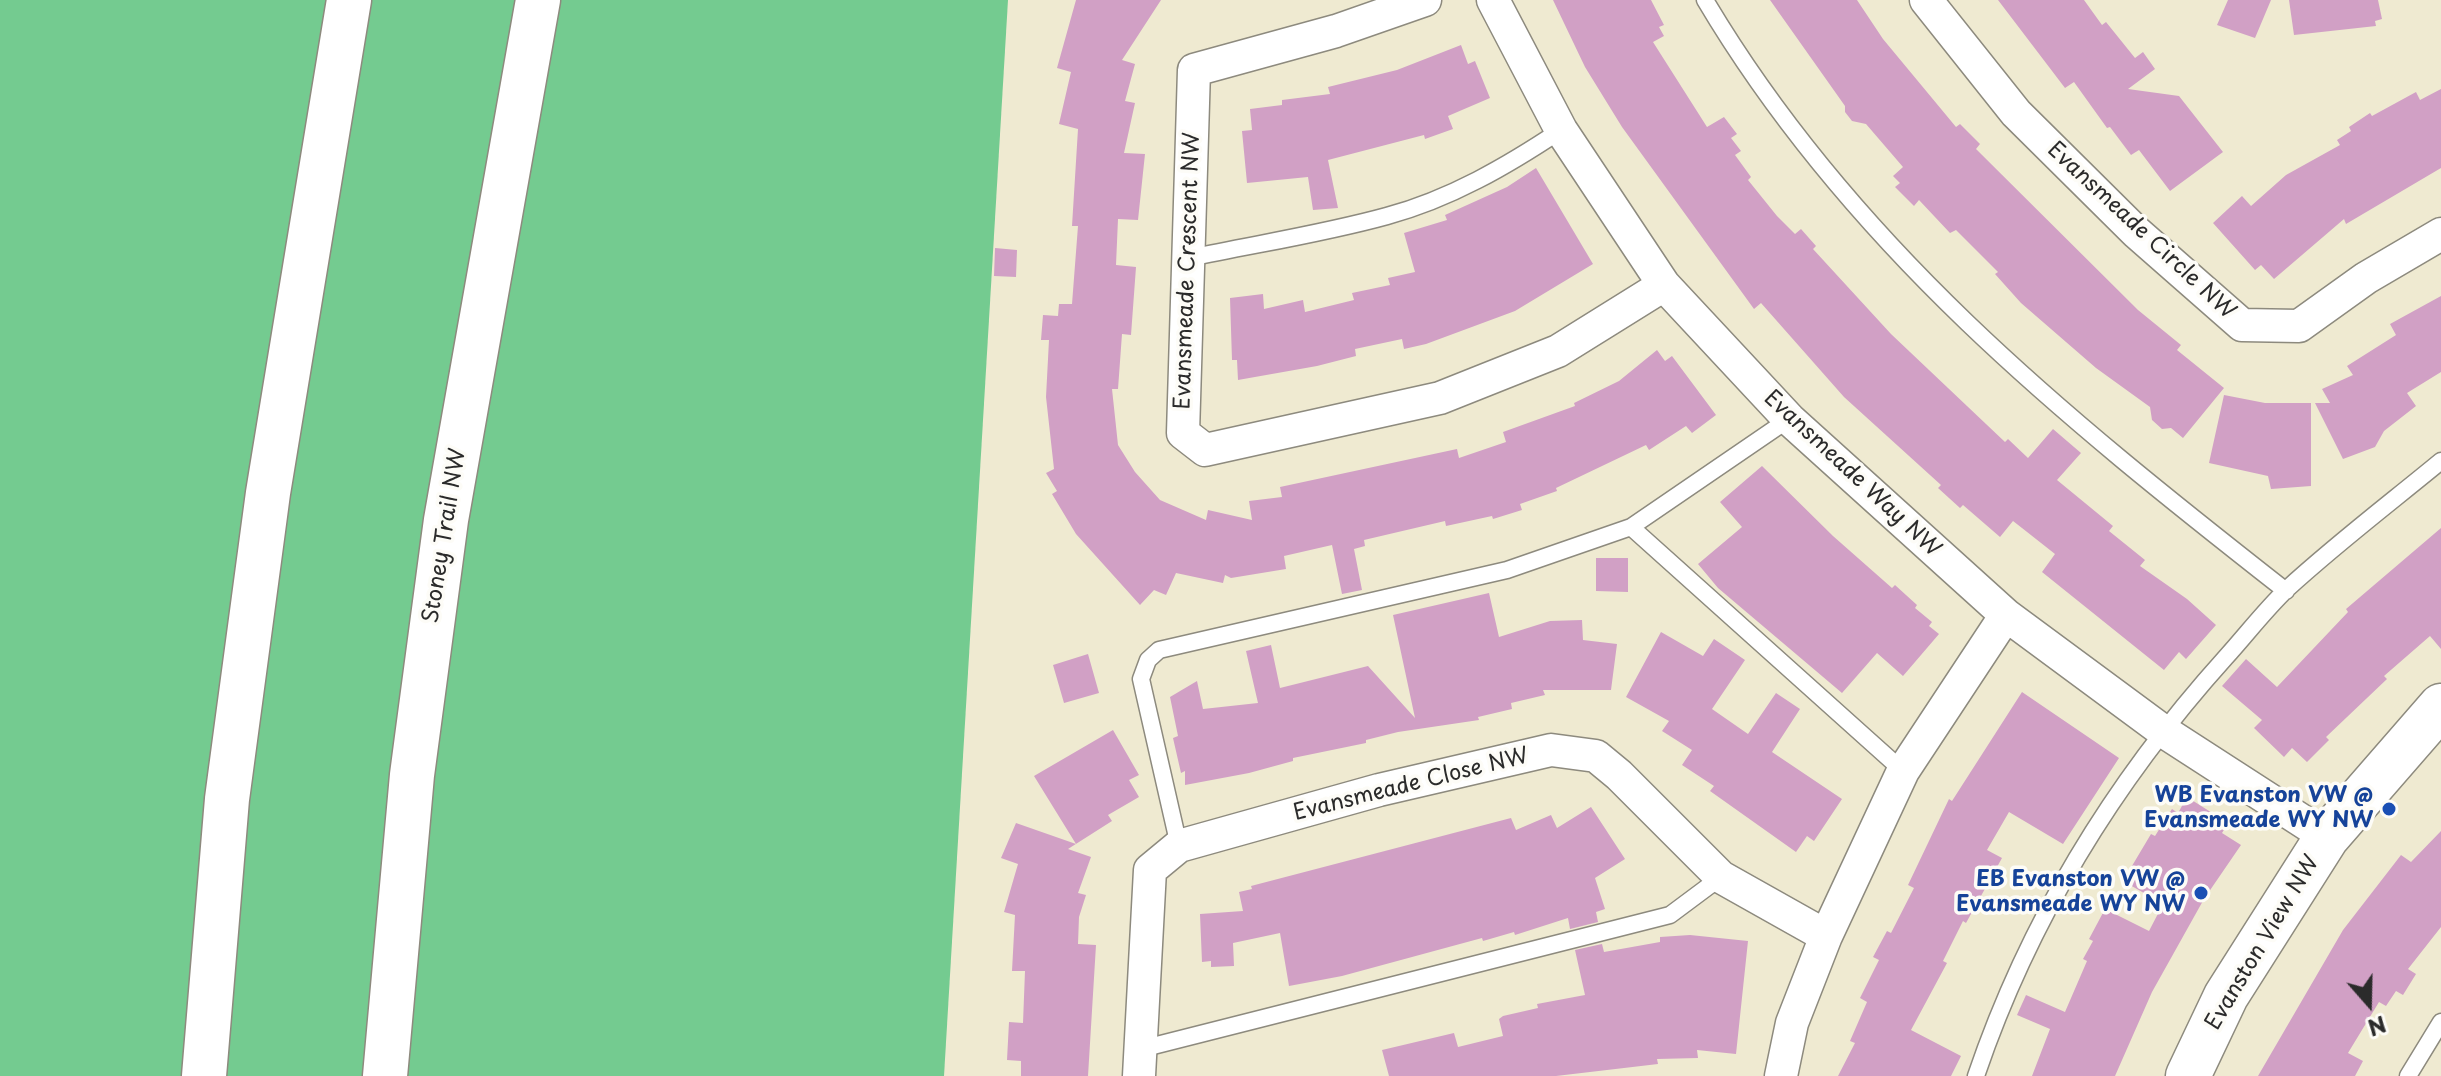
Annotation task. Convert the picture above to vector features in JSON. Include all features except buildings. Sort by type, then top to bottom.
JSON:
[{"type":"main road","points":[[204,1076],[227,799],[266,509],[349,0]]},
{"type":"main road","name":"Stoney Trail NW","points":[[385,1076],[412,775],[446,520],[538,0]]},
{"type":"main road","name":"Evanston View NW","points":[[2188,1076],[2226,996],[2327,837],[2441,706]]},
{"type":"street","name":"Evansmeade Crescent NW","points":[[1425,0],[1336,31],[1194,70],[1183,433],[1205,450],[1440,398],[1558,351],[1664,285]]},
{"type":"street","name":"Evansmeade Way NW","points":[[1493,0],[1561,130],[1664,285],[1789,419],[2006,615],[2163,731],[2327,837]]},
{"type":"street","name":"Evansmeade Circle NW","points":[[1926,0],[2016,113],[2136,232],[2242,325],[2299,326],[2366,278],[2441,234]]},
{"type":"street","points":[[1781,1076],[1792,1023],[1826,936],[1903,771],[2006,615]]},
{"type":"street","name":"Evansmeade Close NW","points":[[1140,1062],[1150,870],[1179,846],[1379,790],[1551,750],[1596,756],[1721,877],[1826,936]]},
{"type":"lane","points":[[1705,0],[1745,69],[1789,128],[1932,292],[2107,450],[2286,591]]},
{"type":"lane","points":[[1190,258],[1387,216],[1442,197],[1504,168],[1561,130]]},
{"type":"lane","points":[[1179,846],[1141,679],[1148,660],[1159,650],[1507,570],[1631,527],[1789,419]]},
{"type":"lane","points":[[1976,1076],[1994,1023],[2047,911],[2092,829],[2163,731],[2286,591],[2441,461]]},
{"type":"lane","points":[[1631,527],[1903,771]]},
{"type":"lane","points":[[1140,1062],[1670,915],[1721,877]]},
{"type":"lane","points":[[2408,1076],[2438,1033]]},
{"type":"green space","points":[[0,0],[1008,0],[944,1076],[0,1076]]},
{"type":"place","name":"WB Evanston VW @ Evansmeade WY NW","points":[[2389,809]]},
{"type":"place","name":"EB Evanston VW @ Evansmeade WY NW","points":[[2201,893]]}]
